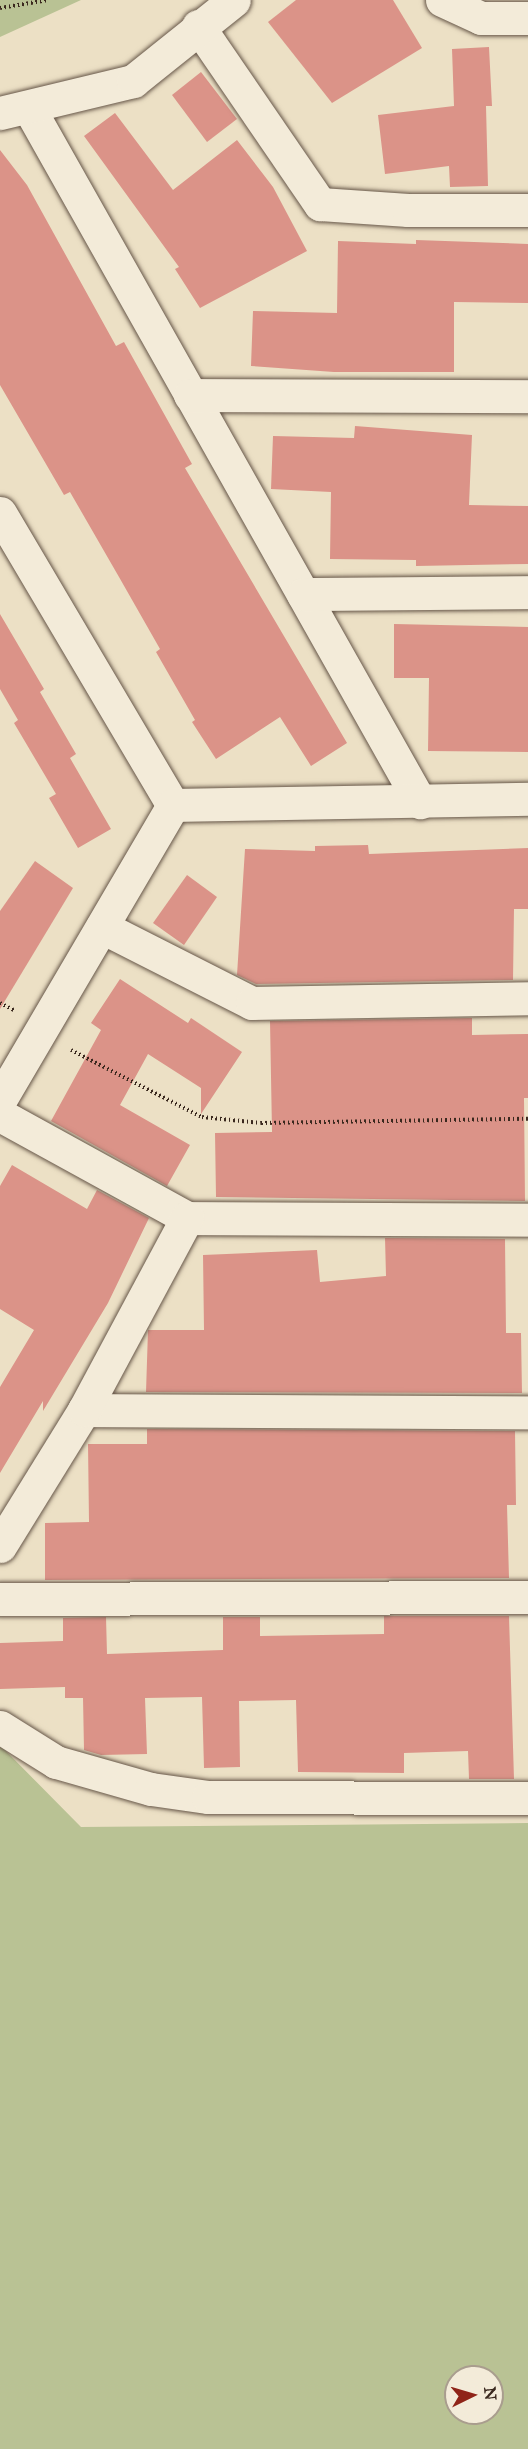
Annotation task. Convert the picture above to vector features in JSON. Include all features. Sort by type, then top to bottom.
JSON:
[{"type":"street","points":[[234,0],[198,26],[133,81],[14,110],[190,395],[420,802]]},
{"type":"street","points":[[442,0],[481,18],[528,18]]},
{"type":"street","points":[[198,26],[320,204],[408,210],[528,210]]},
{"type":"street","points":[[190,395],[528,396]]},
{"type":"street","points":[[0,513],[173,805]]},
{"type":"street","points":[[303,594],[528,592]]},
{"type":"street","points":[[173,805],[528,799]]},
{"type":"street","points":[[0,1100],[173,805]]},
{"type":"street","points":[[102,927],[252,1003],[528,998]]},
{"type":"street","points":[[0,1115],[187,1218],[528,1220]]},
{"type":"street","points":[[0,1546],[9,1508],[84,1410],[187,1218]]},
{"type":"street","points":[[84,1410],[528,1412]]},
{"type":"street","points":[[0,1599],[528,1597]]},
{"type":"street","points":[[0,1727],[56,1761],[151,1789],[208,1797],[528,1798]]},
{"type":"path","points":[[0,8],[48,0]]},
{"type":"path","points":[[0,1003],[27,1017],[55,1042],[202,1117],[261,1123],[528,1119]]},
{"type":"green space","points":[[0,0],[81,0],[0,37]]},
{"type":"green space","points":[[0,1745],[81,1827],[528,1823],[528,2449],[0,2449]]},
{"type":"building","points":[[296,0],[393,0],[422,48],[332,103],[268,22]]},
{"type":"building","points":[[489,47],[492,106],[486,106],[488,186],[450,187],[449,166],[385,174],[378,115],[454,106],[452,49]]},
{"type":"building","points":[[201,72],[237,119],[207,142],[172,95]]},
{"type":"building","points":[[115,113],[173,190],[237,140],[273,187],[307,251],[200,308],[175,269],[179,267],[84,136]]},
{"type":"building","points":[[0,150],[27,185],[116,346],[124,342],[192,464],[185,468],[347,743],[311,766],[280,717],[216,759],[192,722],[195,720],[156,652],[160,649],[70,492],[64,495],[0,385]]},
{"type":"building","points":[[416,240],[528,244],[528,303],[454,302],[454,372],[334,372],[251,366],[253,311],[337,313],[338,241],[416,244]]},
{"type":"building","points":[[355,426],[472,435],[469,505],[528,506],[528,564],[416,566],[416,560],[330,559],[331,492],[271,489],[273,436],[354,438]]},
{"type":"building","points":[[0,614],[44,689],[40,692],[76,754],[70,758],[111,829],[78,848],[49,798],[56,794],[14,723],[18,720],[0,689]]},
{"type":"building","points":[[394,624],[528,627],[528,752],[428,751],[429,678],[394,678]]},
{"type":"building","points":[[368,845],[369,854],[528,848],[528,909],[514,909],[513,980],[256,984],[237,975],[245,849],[315,851],[315,846]]},
{"type":"building","points":[[35,861],[73,888],[0,1009],[0,911]]},
{"type":"building","points":[[187,875],[217,897],[184,945],[153,923]]},
{"type":"building","points":[[120,979],[188,1023],[191,1018],[242,1052],[201,1114],[201,1088],[148,1054],[120,1105],[190,1145],[167,1186],[51,1121],[101,1030],[91,1023]]},
{"type":"building","points":[[472,1018],[472,1035],[528,1034],[528,1098],[524,1098],[525,1201],[216,1197],[215,1133],[272,1132],[270,1021]]},
{"type":"building","points":[[12,1165],[87,1209],[97,1190],[149,1218],[108,1303],[43,1411],[43,1401],[0,1473],[0,1387],[34,1330],[0,1309],[0,1186]]},
{"type":"building","points":[[385,1238],[505,1239],[506,1333],[521,1333],[522,1393],[146,1392],[148,1330],[204,1330],[203,1255],[317,1250],[320,1282],[386,1276]]},
{"type":"building","points":[[147,1429],[515,1431],[516,1505],[507,1505],[509,1578],[45,1580],[45,1523],[89,1522],[88,1444],[147,1444]]},
{"type":"building","points":[[384,1616],[509,1616],[514,1779],[469,1779],[468,1751],[404,1753],[404,1773],[298,1772],[296,1700],[239,1701],[240,1767],[204,1768],[202,1697],[145,1698],[147,1754],[101,1755],[84,1750],[83,1698],[65,1698],[65,1687],[0,1689],[0,1643],[63,1641],[63,1618],[106,1617],[107,1654],[223,1650],[223,1617],[260,1617],[260,1636],[384,1634]]}]
